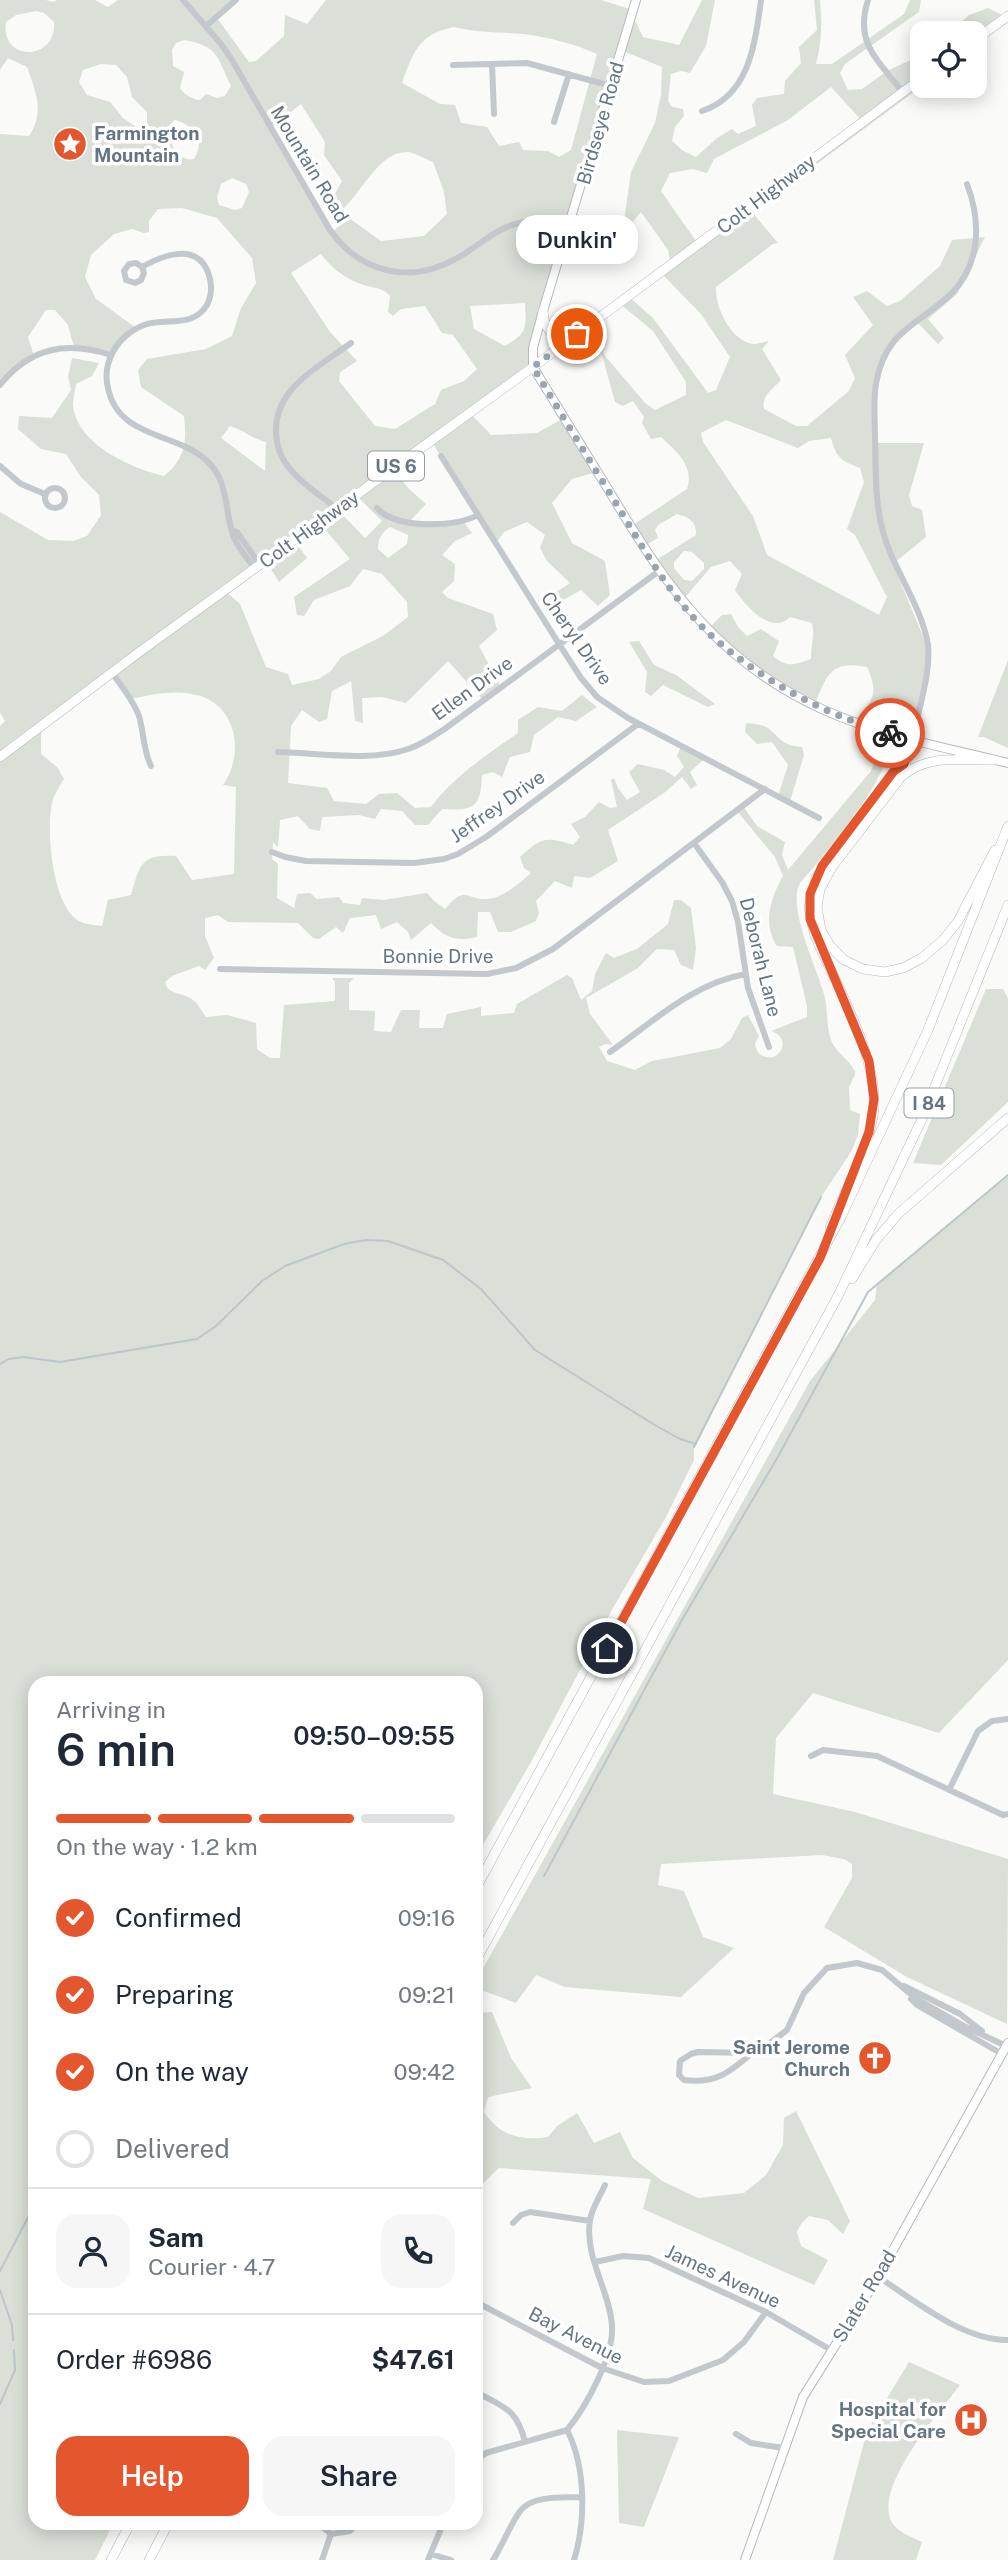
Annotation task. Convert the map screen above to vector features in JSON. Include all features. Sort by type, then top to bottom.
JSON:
[{"type":"highway","points":[[987,31],[1008,16]]},
{"type":"highway","name":"Colt Highway","points":[[0,757],[910,87]]},
{"type":"highway","points":[[543,311],[545,327],[552,335],[563,337],[578,333]]},
{"type":"highway","points":[[901,777],[913,739]]},
{"type":"highway","points":[[994,760],[934,760],[916,766],[901,777],[832,867],[820,890],[817,907],[821,930],[834,951],[849,963],[868,971],[890,972],[907,966],[927,954],[958,921],[989,860],[1004,837]]},
{"type":"highway","points":[[820,1258],[867,1138],[874,1099],[866,1053],[812,928],[810,894],[822,866],[894,771],[904,764]]},
{"type":"highway","name":"I 84","points":[[483,1875],[820,1258],[909,1075],[956,964],[1008,826]]},
{"type":"highway","name":"I 84","points":[[483,1947],[838,1296],[921,1121],[1008,905]]},
{"type":"highway","points":[[838,1296],[898,1214],[1008,1118]]},
{"type":"highway","points":[[111,2560],[127,2530]]},
{"type":"highway","points":[[149,2560],[165,2530]]},
{"type":"main road","name":"Birdseye Road","points":[[533,367],[533,348],[543,311],[636,0]]},
{"type":"main road","points":[[533,367],[659,571],[707,630],[721,643],[770,679],[836,715],[1008,764]]},
{"type":"main road","name":"Slater Road","points":[[745,2560],[803,2397],[877,2277],[1005,2048]]},
{"type":"street","name":"Mountain Road","points":[[183,0],[232,60],[330,230],[347,250],[367,264],[393,272],[421,272],[447,264],[516,223],[545,222],[569,228]]},
{"type":"street","points":[[206,26],[236,0]]},
{"type":"street","points":[[702,111],[716,105],[741,81],[753,45],[761,0]]},
{"type":"street","points":[[868,0],[863,19],[865,39],[903,93]]},
{"type":"street","points":[[453,65],[527,63],[611,86]]},
{"type":"street","points":[[492,64],[494,114]]},
{"type":"street","points":[[554,122],[569,74]]},
{"type":"street","points":[[913,739],[927,667],[928,646],[922,624],[889,551],[879,517],[875,392],[882,363],[895,339],[907,326],[953,291],[969,268],[976,243],[977,223],[967,184]]},
{"type":"street","points":[[142,267],[167,254],[190,255],[207,270],[211,281],[210,298],[204,309],[190,319],[154,322],[136,328],[121,340],[111,355],[107,381],[115,407],[134,425],[194,452],[212,466],[222,483],[233,531],[237,532],[257,567]]},
{"type":"street","points":[[337,509],[299,479],[286,464],[278,446],[276,416],[282,401],[294,386],[351,343]]},
{"type":"street","points":[[0,385],[27,360],[49,351],[74,347],[111,355]]},
{"type":"street","name":"Cheryl Drive","points":[[441,456],[558,644],[597,696],[638,724],[818,818]]},
{"type":"street","points":[[0,466],[21,484],[45,494]]},
{"type":"street","points":[[377,508],[387,518],[410,522],[453,523],[478,515]]},
{"type":"street","name":"Ellen Drive","points":[[278,752],[371,755],[409,749],[446,728],[659,571]]},
{"type":"street","points":[[112,673],[131,699],[138,714],[151,766]]},
{"type":"street","name":"Jeffrey Drive","points":[[272,852],[306,861],[414,863],[444,859],[466,850],[486,837],[638,724]]},
{"type":"street","name":"Bonnie Drive","points":[[220,968],[474,974],[516,968],[553,949],[765,789]]},
{"type":"street","name":"Deborah Lane","points":[[694,843],[732,901],[752,1000],[769,1047]]},
{"type":"street","points":[[610,1052],[695,992],[717,981],[746,974]]},
{"type":"street","points":[[948,1790],[978,1731],[992,1721],[1008,1719]]},
{"type":"street","points":[[811,1756],[823,1750],[877,1756],[1003,1815],[1008,1814]]},
{"type":"street","points":[[752,2053],[691,2054],[680,2061],[679,2075],[684,2080],[710,2081],[731,2070],[787,2030],[804,1993],[827,1968],[856,1963],[882,1970],[915,1998],[966,2027],[985,2034],[1005,2048]]},
{"type":"street","points":[[899,1984],[917,2005],[1005,2048]]},
{"type":"street","points":[[483,2455],[567,2430],[602,2368],[611,2345],[612,2330],[590,2242],[590,2221],[605,2185]]},
{"type":"street","points":[[513,2222],[530,2212],[590,2221]]},
{"type":"street","name":"James Avenue","points":[[595,2262],[623,2256],[649,2259],[766,2312],[831,2350]]},
{"type":"street","points":[[877,2277],[965,2331],[990,2340],[1008,2340]]},
{"type":"street","name":"Bay Avenue","points":[[483,2306],[602,2368],[644,2382],[668,2381],[723,2360],[744,2342],[766,2312]]},
{"type":"street","points":[[483,2396],[513,2412],[521,2425],[525,2442]]},
{"type":"street","points":[[567,2430],[579,2460],[581,2497],[581,2539],[574,2560]]},
{"type":"street","points":[[736,2434],[751,2443],[784,2448]]},
{"type":"street","points":[[493,2560],[521,2510],[544,2499],[581,2497]]},
{"type":"street","points":[[326,2530],[331,2534],[351,2530]]},
{"type":"street","points":[[440,2530],[429,2557],[451,2560]]},
{"type":"street","points":[[322,2560],[331,2534]]},
{"type":"shaded area","points":[[0,0],[95,0],[108,7],[118,0],[236,0],[217,18],[249,62],[256,61],[284,36],[285,15],[307,24],[326,0],[601,0],[633,10],[632,14],[643,37],[679,45],[702,0],[715,0],[706,46],[690,73],[681,71],[671,74],[668,101],[672,107],[683,109],[684,116],[675,127],[672,141],[696,157],[717,138],[732,129],[738,134],[756,126],[752,105],[757,98],[784,94],[785,81],[801,63],[799,47],[817,30],[814,0],[820,0],[821,17],[816,64],[832,64],[904,14],[910,0],[921,0],[919,12],[845,64],[840,73],[848,90],[862,89],[887,71],[910,60],[910,95],[752,212],[778,243],[716,287],[721,313],[737,336],[753,344],[769,341],[762,349],[781,380],[766,396],[764,409],[796,426],[807,426],[849,391],[855,378],[845,355],[873,325],[853,297],[867,291],[887,306],[900,301],[940,266],[952,240],[985,237],[957,294],[928,319],[944,338],[938,344],[915,320],[895,339],[876,383],[876,443],[924,443],[909,495],[912,506],[922,510],[926,537],[893,564],[926,644],[927,659],[913,739],[854,722],[872,697],[873,685],[867,667],[855,665],[837,668],[827,678],[814,706],[800,700],[707,630],[722,615],[731,614],[747,636],[761,629],[779,641],[773,656],[778,660],[791,664],[811,659],[812,623],[790,617],[775,623],[752,611],[735,590],[742,574],[730,561],[711,567],[682,601],[653,562],[696,535],[694,523],[689,519],[677,514],[658,525],[655,530],[658,538],[643,547],[630,527],[687,489],[688,473],[683,460],[673,448],[661,437],[651,439],[642,423],[644,417],[633,401],[623,406],[615,402],[601,351],[645,403],[655,410],[686,395],[686,382],[653,331],[619,303],[628,296],[653,318],[708,393],[716,390],[730,357],[701,314],[660,272],[671,264],[668,250],[641,212],[622,235],[631,172],[655,123],[661,95],[662,67],[621,50],[548,293],[533,367],[470,413],[491,435],[537,433],[564,418],[597,472],[572,479],[552,503],[572,543],[605,561],[610,595],[598,606],[581,590],[552,606],[547,598],[570,583],[547,561],[540,548],[545,535],[527,522],[504,532],[496,543],[431,441],[393,469],[426,504],[410,521],[463,521],[472,533],[455,541],[442,555],[455,564],[454,581],[442,592],[448,598],[493,614],[497,630],[479,646],[501,687],[483,700],[448,661],[406,703],[382,697],[362,698],[363,723],[355,721],[351,681],[332,691],[327,719],[319,722],[302,710],[291,726],[288,783],[327,788],[334,801],[366,804],[379,794],[397,793],[415,808],[431,807],[460,776],[518,733],[518,720],[538,707],[562,711],[582,695],[597,707],[576,721],[558,717],[534,735],[530,752],[510,757],[502,777],[493,772],[482,775],[480,795],[473,805],[461,809],[442,809],[428,825],[415,825],[402,811],[381,809],[375,819],[359,815],[322,817],[320,831],[310,829],[298,816],[280,820],[278,847],[273,842],[272,859],[278,864],[277,898],[294,908],[297,894],[310,893],[317,899],[339,897],[343,903],[360,905],[362,898],[383,900],[427,893],[445,909],[461,895],[492,898],[510,890],[531,873],[524,868],[520,857],[533,846],[544,840],[573,845],[580,837],[571,824],[585,817],[599,802],[610,808],[617,807],[611,780],[614,778],[627,800],[640,792],[629,772],[638,764],[664,770],[675,777],[684,767],[677,756],[681,746],[705,758],[690,772],[697,785],[691,789],[682,777],[664,793],[608,830],[618,861],[590,878],[574,876],[572,888],[555,881],[536,901],[539,913],[536,921],[511,932],[498,932],[490,912],[478,912],[477,937],[452,938],[431,923],[411,940],[408,932],[397,922],[381,929],[376,915],[350,918],[343,933],[336,927],[319,939],[313,938],[298,923],[228,922],[218,915],[205,918],[205,936],[214,958],[205,970],[199,966],[172,976],[165,982],[170,990],[193,1000],[206,1017],[227,1015],[256,1023],[257,1049],[270,1058],[280,1058],[284,1005],[335,1001],[335,982],[332,978],[354,978],[349,983],[349,1010],[375,1011],[374,1031],[391,1032],[401,1010],[420,1010],[419,1028],[443,1028],[447,1014],[481,1007],[481,1016],[514,1013],[517,1004],[567,975],[572,978],[581,1000],[592,991],[595,974],[606,953],[614,958],[637,949],[668,924],[674,900],[681,900],[691,908],[696,948],[693,970],[681,965],[674,950],[657,949],[638,968],[586,998],[590,1014],[613,1045],[599,1047],[607,1061],[635,1070],[652,1061],[720,1048],[731,1039],[742,1018],[748,1015],[759,1036],[755,1043],[757,1050],[764,1056],[774,1057],[781,1050],[783,1042],[771,1031],[807,1017],[807,1006],[793,947],[777,946],[770,928],[772,901],[783,876],[775,857],[737,811],[743,806],[757,826],[785,842],[782,855],[788,870],[871,771],[875,760],[873,748],[878,747],[886,755],[883,767],[864,801],[800,883],[797,894],[800,923],[825,998],[831,1041],[855,1071],[849,1087],[850,1110],[860,1114],[858,1135],[851,1152],[821,1197],[797,1242],[694,1447],[694,1460],[666,1517],[483,1845],[483,1676],[28,1676],[28,2530],[110,2530],[95,2560],[0,2560],[0,726],[5,721],[0,713],[0,512],[48,540],[73,541],[87,536],[101,515],[99,495],[81,477],[66,454],[41,449],[18,429],[19,416],[52,418],[71,390],[68,377],[72,358],[99,363],[92,376],[76,384],[73,406],[77,420],[85,432],[95,443],[122,461],[164,476],[171,470],[183,449],[184,416],[141,387],[138,370],[147,359],[206,349],[232,336],[241,308],[256,283],[252,258],[217,218],[182,208],[158,209],[149,221],[149,232],[132,229],[114,234],[91,255],[85,277],[96,299],[136,328],[111,355],[74,347],[68,325],[55,310],[46,310],[28,337],[34,356],[0,385],[0,134],[29,136],[34,127],[38,110],[36,93],[27,67],[8,58],[0,70]],"holes":[[[36,11],[44,13],[54,22],[53,35],[47,44],[39,50],[29,52],[11,45],[6,35],[6,22],[16,15]],[[454,27],[524,34],[571,44],[597,54],[571,150],[559,157],[548,151],[523,150],[519,142],[499,146],[487,127],[461,123],[455,105],[440,104],[402,83],[419,46],[442,30]],[[184,40],[195,43],[215,54],[231,86],[225,96],[217,98],[206,94],[200,100],[181,90],[184,72],[173,66],[172,50],[176,43]],[[101,64],[116,65],[127,77],[132,97],[147,112],[147,124],[136,127],[123,118],[110,102],[87,95],[79,82],[83,70]],[[831,87],[863,122],[698,244],[661,191],[670,173],[693,169],[707,173],[714,159],[788,120]],[[301,104],[325,142],[324,155],[342,181],[331,201],[344,208],[388,158],[409,152],[433,162],[444,192],[447,214],[424,236],[381,241],[349,218],[332,232],[270,128]],[[174,120],[187,125],[196,134],[199,146],[194,159],[183,158],[176,151],[167,130]],[[232,178],[246,184],[249,192],[242,208],[235,210],[219,205],[217,197],[221,184]],[[321,254],[348,278],[387,293],[390,296],[388,312],[393,316],[401,309],[425,306],[442,333],[453,335],[477,369],[464,381],[441,390],[435,404],[395,429],[375,426],[339,381],[340,372],[357,361],[330,332],[291,273]],[[525,303],[524,329],[505,346],[474,329],[470,306]],[[726,420],[798,448],[809,441],[831,438],[841,458],[860,468],[864,482],[847,529],[855,535],[887,597],[879,615],[767,555],[753,516],[703,442],[701,433]],[[230,426],[266,442],[265,471],[221,438]],[[356,495],[382,521],[365,538],[337,509]],[[319,522],[350,559],[294,597],[297,615],[304,616],[314,600],[350,586],[363,569],[382,574],[407,602],[408,617],[383,636],[341,657],[331,671],[319,679],[292,685],[288,674],[266,667],[240,604],[225,591],[266,561],[279,582],[307,558],[294,540]],[[390,527],[408,535],[407,544],[388,558],[378,549],[381,537]],[[684,551],[692,552],[704,563],[704,569],[692,581],[684,580],[674,568],[674,562]],[[112,673],[131,699],[161,694],[192,694],[219,707],[233,730],[235,744],[230,772],[223,785],[236,787],[234,874],[192,880],[176,856],[155,857],[149,859],[140,869],[131,895],[108,900],[102,926],[76,919],[68,911],[62,898],[53,868],[51,809],[64,779],[57,767],[41,754],[41,726]]]},
{"type":"shaded area","points":[[988,8],[1008,16],[1008,22],[987,37],[987,21],[962,21],[969,15]]},
{"type":"shaded area","points":[[639,641],[654,665],[676,675],[715,704],[708,707],[663,685],[651,696],[645,692],[647,672],[629,642]]},
{"type":"shaded area","points":[[1008,660],[1008,748],[978,737]]},
{"type":"shaded area","points":[[746,723],[766,727],[786,743],[802,747],[804,755],[790,801],[778,796],[788,765],[772,742],[757,744],[745,732]]},
{"type":"shaded area","points":[[986,989],[1003,989],[1008,998],[1008,1102],[941,1165],[913,1163]]},
{"type":"shaded area","points":[[1008,1176],[1008,1660],[939,1733],[813,1693],[776,1738],[773,1794],[855,1812],[1008,1859],[1007,2024],[907,1977],[824,1927],[852,1878],[852,1864],[844,1859],[822,1855],[661,1864],[658,1885],[684,1891],[703,1937],[734,1948],[681,1997],[565,1987],[536,1975],[516,2003],[483,1991],[483,1968],[810,1381],[875,1300],[877,1284]]},
{"type":"shaded area","points":[[492,2012],[511,2058],[532,2088],[488,2097],[484,2112],[497,2127],[520,2137],[548,2137],[557,2126],[577,2113],[594,2143],[620,2132],[633,2158],[662,2181],[698,2198],[744,2193],[766,2175],[783,2145],[784,2118],[796,2111],[850,2221],[843,2234],[828,2220],[809,2216],[801,2224],[797,2232],[801,2246],[828,2260],[814,2285],[643,2209],[651,2179],[499,2168],[483,2183],[483,2013]]},
{"type":"shaded area","points":[[909,2362],[960,2385],[912,2450],[892,2488],[889,2506],[893,2525],[922,2542],[916,2560],[833,2560],[867,2431]]},
{"type":"shaded area","points":[[617,2430],[679,2437],[644,2527],[619,2523]]},
{"type":"waterway","points":[[544,1876],[683,1618],[776,1460],[868,1292],[1008,1175]]},
{"type":"waterway","points":[[694,1447],[821,1197]]},
{"type":"waterway","points":[[0,1364],[9,1359],[23,1357],[60,1362],[197,1339],[216,1326],[262,1281],[285,1266],[344,1244],[366,1240],[388,1241],[443,1260],[481,1289],[535,1350],[653,1424],[680,1439],[696,1444]]},
{"type":"waterway","points":[[0,2271],[28,2217]]},
{"type":"waterway","points":[[0,2290],[12,2325],[13,2340]]},
{"type":"waterway","points":[[0,2404],[15,2370],[14,2350]]},
{"type":"way so far","points":[[577,334],[533,367],[638,540],[681,601],[721,643],[783,688],[836,715],[890,733]]},
{"type":"place","name":"Farmington Mountain","points":[[70,144]]},
{"type":"place","name":"Dunkin'","points":[[577,334]]},
{"type":"place","name":"Saint Jerome Church","points":[[875,2058]]},
{"type":"place","name":"Hospital for Special Care","points":[[971,2420]]},
{"type":"route","points":[[607,1648],[820,1258],[869,1132],[873,1116],[874,1089],[869,1061],[814,933],[809,903],[814,881],[822,866],[894,771],[907,759],[913,739],[890,733]]}]
